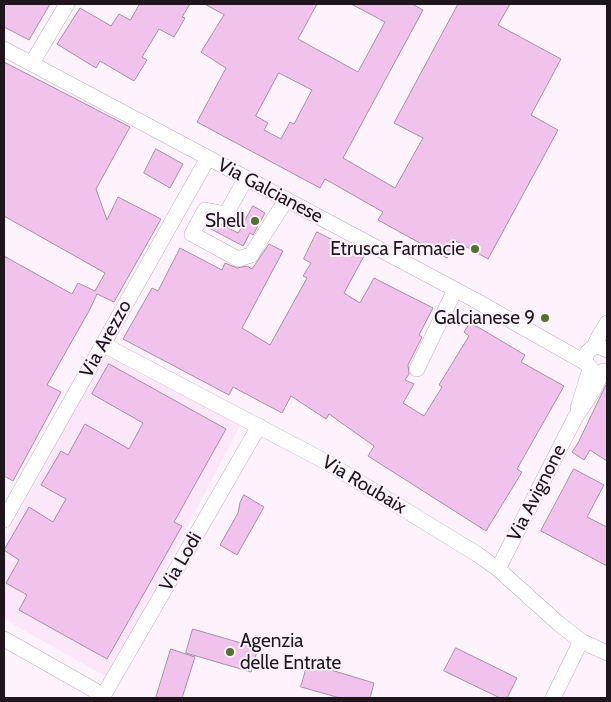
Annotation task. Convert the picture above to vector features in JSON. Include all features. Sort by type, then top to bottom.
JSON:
[{"type":"street","points":[[32,63],[66,4]]},
{"type":"street","name":"Via Galcianese","points":[[4,49],[536,334],[599,362]]},
{"type":"street","name":"Via Arezzo","points":[[4,520],[208,158]]},
{"type":"street","points":[[246,178],[226,214],[205,210],[192,234],[238,259],[251,255],[286,200]]},
{"type":"street","points":[[417,369],[456,290]]},
{"type":"street","name":"Via Avignone","points":[[498,569],[575,418],[583,386],[599,362],[598,338],[607,323]]},
{"type":"street","name":"Via Roubaix","points":[[102,344],[328,463],[477,554],[498,569],[581,641],[607,653]]},
{"type":"street","name":"Via Lodi","points":[[102,698],[259,426]]},
{"type":"street","points":[[4,639],[94,690],[102,698]]},
{"type":"street","points":[[553,698],[581,641]]},
{"type":"shaded area","points":[[104,355],[240,426],[135,626],[105,676],[4,619],[4,540]]},
{"type":"building","points":[[4,4],[50,4],[29,40],[4,27]]},
{"type":"building","points":[[140,4],[190,4],[182,17],[185,18],[174,37],[159,29],[142,57],[147,60],[134,81],[100,61],[96,68],[57,44],[80,8],[111,26],[119,14],[130,20]]},
{"type":"building","points":[[205,4],[317,4],[298,39],[358,72],[385,22],[351,4],[412,4],[423,10],[343,158],[395,188],[423,138],[394,123],[458,4],[510,4],[498,25],[561,59],[531,115],[558,130],[488,259],[456,241],[447,258],[378,220],[383,212],[325,179],[320,188],[197,122],[226,68],[201,52],[224,15]],"holes":[[[279,73],[312,90],[294,124],[290,122],[281,139],[264,130],[268,123],[256,116]]]},
{"type":"building","points":[[4,62],[130,127],[96,189],[107,220],[118,197],[161,219],[114,302],[97,294],[47,385],[61,392],[13,481],[4,476],[4,256],[72,294],[78,283],[95,291],[105,273],[4,216]]},
{"type":"building","points":[[156,149],[183,164],[170,188],[144,173]]},
{"type":"building","points":[[253,206],[265,213],[253,235],[250,233],[243,246],[211,229],[215,221],[238,233]]},
{"type":"building","points":[[317,232],[364,256],[344,293],[360,303],[374,278],[433,308],[419,335],[422,337],[408,365],[409,374],[405,380],[414,384],[403,403],[424,416],[442,387],[439,385],[469,336],[464,332],[469,324],[478,327],[525,355],[521,362],[564,386],[517,469],[522,472],[486,531],[368,456],[374,446],[329,414],[326,419],[291,396],[282,413],[233,387],[229,395],[123,339],[152,288],[158,291],[180,248],[222,270],[225,263],[237,268],[247,266],[252,269],[269,244],[283,251],[242,328],[270,345],[307,278],[303,276],[311,263],[304,259]]},
{"type":"building","points":[[109,364],[226,429],[174,522],[182,526],[107,659],[19,610],[27,595],[6,583],[19,560],[4,550],[29,507],[53,522],[66,499],[41,485],[61,451],[68,455],[85,424],[129,449],[143,423],[92,394]]},
{"type":"building","points":[[607,383],[607,461],[590,450],[584,460],[572,452]]},
{"type":"building","points":[[574,469],[604,485],[587,517],[607,527],[607,566],[541,531]]},
{"type":"building","points":[[244,495],[264,507],[237,555],[220,545],[238,513]]},
{"type":"building","points":[[193,629],[258,648],[251,672],[186,653]]},
{"type":"building","points":[[456,648],[517,678],[507,698],[500,698],[444,671]]},
{"type":"building","points":[[171,649],[195,657],[182,698],[156,698]]},
{"type":"building","points":[[308,663],[374,683],[370,698],[340,698],[301,687]]},
{"type":"place","name":"Shell","points":[[255,221]]},
{"type":"place","name":"Etrusca Farmacie","points":[[475,249]]},
{"type":"place","name":"Galcianese 9","points":[[545,318]]},
{"type":"place","name":"Agenzia delle Entrate","points":[[230,652]]}]
